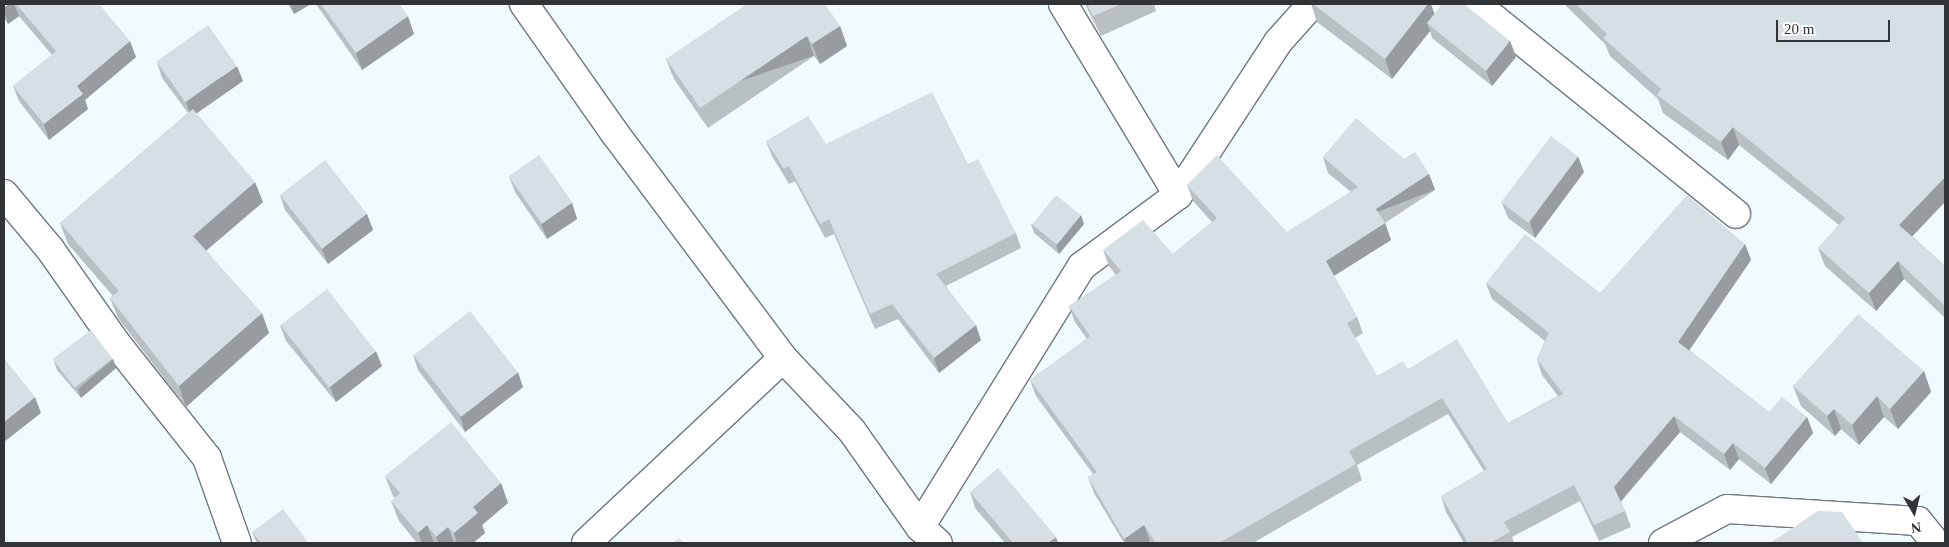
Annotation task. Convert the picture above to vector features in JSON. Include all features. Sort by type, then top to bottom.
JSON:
[{"type":"street","points":[[524,4],[614,132],[782,358],[852,431],[929,535],[1082,266],[1178,195],[1278,42],[1312,4]]},
{"type":"street","points":[[1063,4],[1178,195]]},
{"type":"street","points":[[1476,4],[1736,214]]},
{"type":"street","points":[[4,194],[50,249],[116,343],[207,458],[237,543]]},
{"type":"street","points":[[586,543],[782,358]]},
{"type":"street","points":[[1663,543],[1727,510],[1918,521],[1936,543]]},
{"type":"building","points":[[16,4],[99,4],[130,41],[77,86],[83,94],[44,124],[13,86],[56,51]]},
{"type":"building","points":[[321,4],[399,4],[408,16],[356,53]]},
{"type":"building","points":[[747,4],[825,4],[840,26],[812,44],[807,36],[700,108],[666,59]]},
{"type":"building","points":[[1087,4],[1121,4],[1093,16]]},
{"type":"building","points":[[1313,4],[1428,4],[1385,59]]},
{"type":"building","points":[[1442,4],[1464,4],[1510,41],[1486,71],[1427,23]]},
{"type":"building","points":[[1576,4],[1945,4],[1945,177],[1899,225],[1945,266],[1945,306],[1898,261],[1869,293],[1818,248],[1845,218],[1733,127],[1721,142],[1657,95],[1661,89],[1603,38],[1607,34]]},
{"type":"building","points":[[208,25],[237,66],[185,102],[156,61]]},
{"type":"building","points":[[932,92],[968,164],[978,159],[1016,233],[936,274],[976,325],[934,358],[892,304],[870,314],[829,219],[820,224],[789,166],[784,169],[766,141],[808,116],[826,144]]},
{"type":"building","points":[[193,109],[255,182],[193,236],[262,313],[179,386],[110,298],[119,291],[60,223]]},
{"type":"building","points":[[1356,118],[1404,159],[1415,152],[1429,174],[1376,209],[1385,223],[1326,261],[1357,317],[1347,323],[1377,376],[1403,361],[1408,369],[1457,339],[1508,423],[1563,394],[1537,359],[1549,333],[1486,283],[1525,234],[1600,293],[1687,195],[1745,244],[1678,342],[1769,412],[1782,397],[1807,417],[1765,468],[1733,443],[1724,454],[1674,416],[1614,487],[1625,511],[1594,525],[1574,485],[1504,522],[1510,532],[1490,543],[1468,543],[1441,496],[1487,469],[1442,398],[1349,451],[1356,464],[1222,543],[1156,543],[1144,525],[1124,539],[1088,477],[1097,472],[1030,380],[1090,336],[1069,306],[1121,271],[1103,250],[1143,220],[1173,254],[1217,218],[1187,185],[1217,155],[1287,232],[1358,187],[1323,157]]},
{"type":"building","points":[[1551,136],[1578,156],[1528,223],[1501,202]]},
{"type":"building","points":[[539,155],[572,203],[542,224],[509,176]]},
{"type":"building","points":[[325,160],[367,214],[322,249],[280,195]]},
{"type":"building","points":[[1056,195],[1081,215],[1057,245],[1032,225]]},
{"type":"building","points":[[327,289],[376,351],[329,388],[281,325]]},
{"type":"building","points":[[470,311],[518,372],[461,417],[413,355]]},
{"type":"building","points":[[1858,314],[1924,371],[1890,409],[1877,396],[1852,425],[1834,409],[1827,416],[1793,386]]},
{"type":"building","points":[[91,330],[113,359],[74,388],[53,359]]},
{"type":"building","points":[[4,358],[35,397],[4,422]]},
{"type":"building","points":[[451,422],[501,483],[473,507],[478,513],[454,533],[448,527],[436,537],[427,525],[418,533],[391,501],[400,493],[385,476]]},
{"type":"building","points":[[998,468],[1056,537],[1048,543],[1013,543],[970,492]]},
{"type":"building","points":[[283,509],[309,543],[261,543],[252,532]]},
{"type":"building","points":[[1818,511],[1842,512],[1863,543],[1770,543]]},
{"type":"building","points":[[679,538],[684,543],[673,543]]}]
